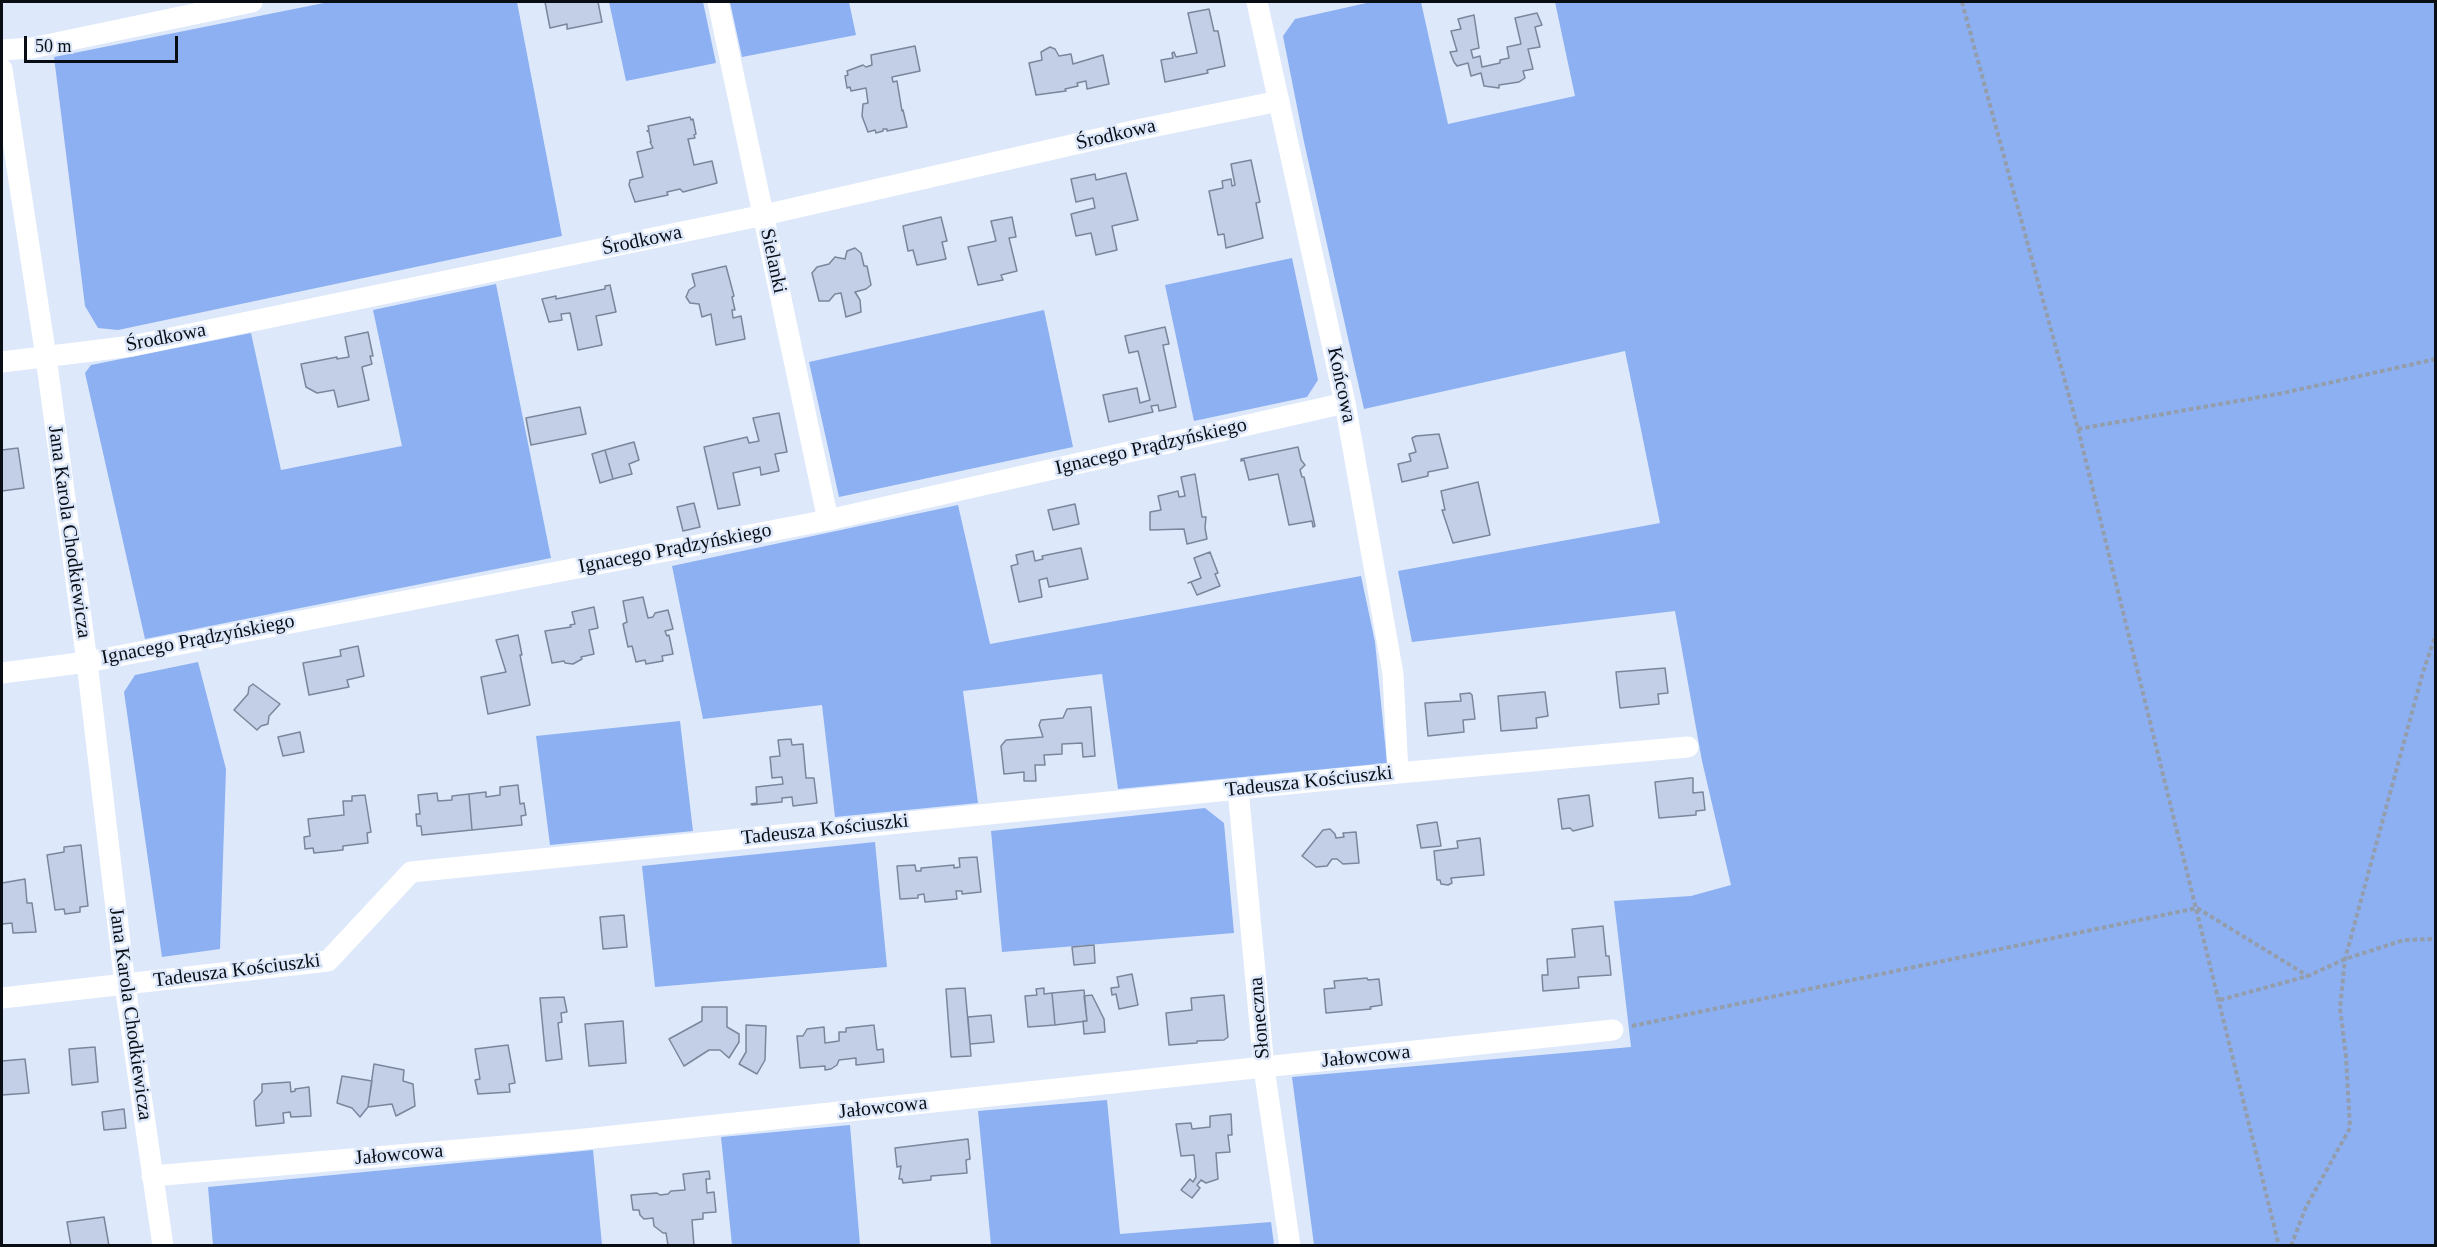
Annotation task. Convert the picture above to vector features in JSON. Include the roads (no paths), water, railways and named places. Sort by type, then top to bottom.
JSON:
[{"type":"street","points":[[2,50],[32,48],[252,2]]},
{"type":"street","name":"Sielanki","points":[[718,2],[828,520]]},
{"type":"street","name":"Końcowa","points":[[1257,2],[1345,403],[1393,674],[1398,774]]},
{"type":"street","name":"Jana Karola Chodkiewicza","points":[[2,69],[46,357],[87,662],[125,985],[163,1245]]},
{"type":"street","name":"Środkowa","points":[[2,362],[132,346],[764,215],[1126,133],[1279,101]]},
{"type":"street","name":"Ignacego Prądzyńskiego","points":[[2,673],[87,662],[828,520],[1345,403]]},
{"type":"street","name":"Tadeusza Kościuszki","points":[[2,998],[328,961],[411,872],[1238,789],[1688,747]]},
{"type":"street","name":"Słoneczna","points":[[1238,789],[1264,1068],[1290,1245]]},
{"type":"street","name":"Jałowcowa","points":[[152,1176],[575,1140],[1612,1030]]}]
